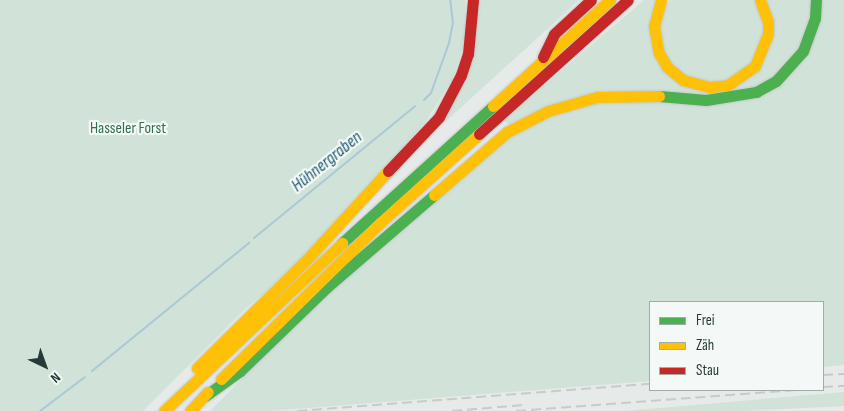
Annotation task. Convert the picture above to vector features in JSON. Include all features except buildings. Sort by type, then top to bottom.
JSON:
[{"type":"highway","points":[[154,411],[310,256],[439,117],[461,75],[468,54],[473,0]]},
{"type":"highway","points":[[542,60],[554,34],[592,0]]},
{"type":"highway","points":[[165,411],[330,253],[610,0]]},
{"type":"highway","points":[[190,411],[381,222],[628,0]]},
{"type":"highway","points":[[661,0],[654,26],[659,53],[667,67],[683,80],[710,87],[728,85],[755,66],[768,34],[768,22],[760,0]]},
{"type":"highway","points":[[205,396],[240,371],[327,287],[483,150],[515,127],[548,111],[597,97],[650,95],[706,100],[756,92],[776,81],[803,51],[815,18],[816,1]]},
{"type":"green space","name":"Hasseler Forst","points":[[0,0],[465,0],[466,21],[464,43],[453,78],[426,121],[384,171],[284,276],[245,309],[143,411],[0,411]]},
{"type":"green space","points":[[477,0],[579,0],[445,122],[473,49]]},
{"type":"green space","points":[[644,0],[654,0],[662,13],[670,0],[844,0],[844,365],[824,367],[824,301],[649,301],[649,381],[270,411],[210,411],[330,290],[515,132],[504,120]]},
{"type":"green space","points":[[844,392],[844,406],[742,411],[625,411]]},
{"type":"waterway","name":"Hühnergraben","points":[[424,100],[431,93],[449,43],[453,23],[450,0]]},
{"type":"waterway","name":"Hühnergraben","points":[[254,238],[415,106]]},
{"type":"waterway","name":"Hühnergraben","points":[[92,371],[249,243]]},
{"type":"waterway","name":"Hühnergraben","points":[[40,411],[85,377]]},
{"type":"railway","points":[[824,375],[844,374]]},
{"type":"railway","points":[[297,411],[649,384]]},
{"type":"railway","points":[[824,387],[844,386]]},
{"type":"railway","points":[[516,411],[780,391]]},
{"type":"railway","points":[[452,411],[524,405]]},
{"type":"traffic: fast","points":[[659,96],[706,100],[756,92],[776,81],[803,51],[815,18],[816,0]]},
{"type":"traffic: fast","points":[[342,243],[493,106]]},
{"type":"traffic: fast","points":[[205,396],[240,371],[327,287],[434,195]]},
{"type":"traffic: slow","points":[[493,106],[610,0]]},
{"type":"traffic: slow","points":[[661,0],[654,26],[659,53],[667,67],[683,80],[710,87],[728,85],[755,66],[768,34],[768,22],[760,0]]},
{"type":"traffic: slow","points":[[434,195],[507,132],[548,111],[597,97],[659,96]]},
{"type":"traffic: slow","points":[[221,379],[381,222],[479,134]]},
{"type":"traffic: slow","points":[[197,368],[310,256],[388,171]]},
{"type":"traffic: slow","points":[[164,411],[342,243]]},
{"type":"traffic: slow","points":[[190,411],[208,392]]},
{"type":"traffic: jam","points":[[388,171],[439,117],[461,75],[468,54],[473,0]]},
{"type":"traffic: jam","points":[[543,57],[554,34],[591,0]]},
{"type":"traffic: jam","points":[[479,134],[628,0]]}]
